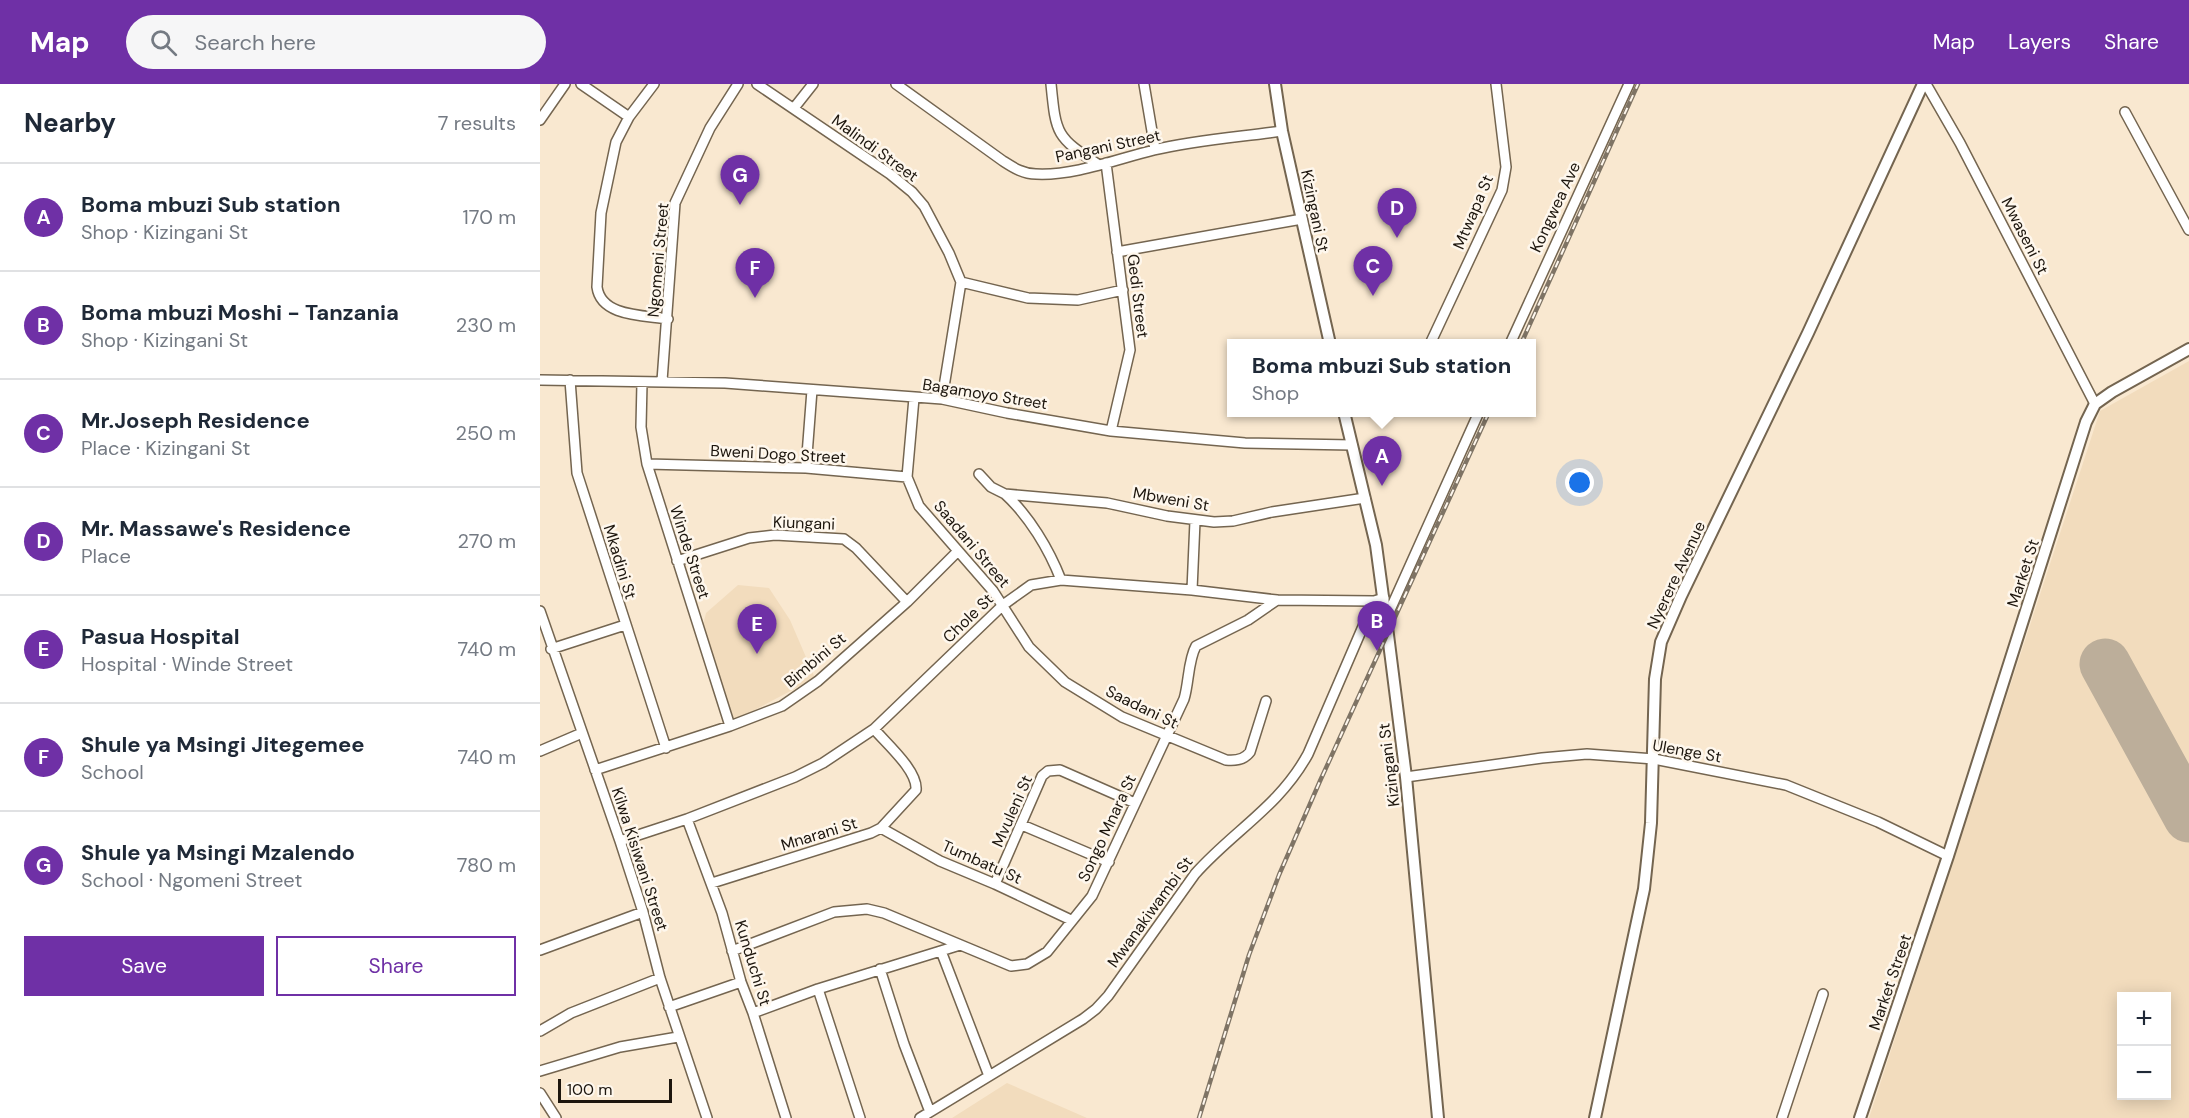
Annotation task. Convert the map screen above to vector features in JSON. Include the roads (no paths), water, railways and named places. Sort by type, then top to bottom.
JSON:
[{"type":"street","points":[[540,120],[565,84]]},
{"type":"street","points":[[581,84],[629,117]]},
{"type":"street","points":[[654,84],[629,117],[616,142],[601,213],[598,295],[610,308],[668,319]]},
{"type":"street","name":"Ngomeni Street","points":[[662,381],[675,203],[710,128],[738,84]]},
{"type":"street","name":"Malindi Street","points":[[757,84],[890,174],[912,192],[933,221],[961,282]]},
{"type":"street","points":[[794,108],[813,84]]},
{"type":"street","name":"Pangani Street","points":[[896,84],[1021,172],[1045,174],[1103,164],[1155,149],[1282,131]]},
{"type":"street","points":[[1052,84],[1054,114],[1058,129],[1070,146],[1103,164]]},
{"type":"street","points":[[1144,84],[1155,149]]},
{"type":"street","name":"Kizingani St","points":[[1275,84],[1282,131],[1329,339]]},
{"type":"street","name":"Mtwapa St","points":[[1432,339],[1502,190],[1505,179],[1506,167],[1496,84]]},
{"type":"street","name":"Kongwea Ave","points":[[1512,339],[1629,84]]},
{"type":"street","name":"Mwaseni St","points":[[1924,84],[1960,143],[2095,404]]},
{"type":"street","name":"Nyerere Avenue","points":[[1595,1118],[1644,889],[1651,823],[1655,679],[1661,642],[1924,84]]},
{"type":"street","points":[[2125,112],[2189,230]]},
{"type":"street","name":"Gedi Street","points":[[1103,164],[1130,350],[1111,431]]},
{"type":"street","points":[[1117,252],[1302,219]]},
{"type":"street","points":[[942,399],[961,282],[1028,298],[1048,299],[1078,300],[1123,290]]},
{"type":"street","points":[[2095,404],[2112,392],[2189,350]]},
{"type":"street","name":"Bagamoyo Street","points":[[540,380],[642,383],[662,381],[942,399],[1111,431],[1245,443],[1353,445]]},
{"type":"street","name":"Mkadini St","points":[[570,380],[577,473],[666,748]]},
{"type":"street","name":"Winde Street","points":[[642,383],[641,427],[647,464],[730,726]]},
{"type":"street","points":[[806,468],[812,390]]},
{"type":"street","name":"Saadani Street","points":[[914,398],[907,477],[919,506],[1003,605]]},
{"type":"street","name":"Market St","points":[[1948,856],[2086,422],[2095,404]]},
{"type":"street","name":"Kizingani St","points":[[1345,417],[1376,545],[1379,600],[1386,619],[1406,777],[1438,1118]]},
{"type":"street","points":[[1386,619],[1477,417]]},
{"type":"street","name":"Bweni Dogo Street","points":[[647,464],[806,468],[907,477]]},
{"type":"street","points":[[979,474],[991,487],[1005,494],[1014,503],[1034,530],[1061,580]]},
{"type":"street","name":"Mbweni St","points":[[1005,494],[1107,503],[1195,521],[1233,521],[1272,512],[1365,498]]},
{"type":"street","points":[[1192,590],[1195,521]]},
{"type":"street","name":"Kiungani","points":[[677,561],[749,538],[775,535],[844,539],[856,548],[907,602]]},
{"type":"street","name":"Bimbini St","points":[[595,770],[666,748],[782,706],[818,681],[907,602],[958,551]]},
{"type":"street","name":"Chole St","points":[[620,841],[687,819],[795,777],[823,763],[874,729],[1003,605],[1031,585],[1061,580],[1192,590],[1277,600],[1379,600]]},
{"type":"street","name":"Songo Mnara St","points":[[732,951],[834,912],[867,909],[884,913],[1011,966],[1027,964],[1047,952],[1092,896],[1109,862],[1184,699],[1196,646],[1248,620],[1277,600]]},
{"type":"street","name":"Mwanakiwambi St","points":[[920,1118],[1083,1019],[1108,996],[1195,874],[1208,859],[1254,820],[1297,774],[1379,600]]},
{"type":"street","name":"Saadani St","points":[[1003,605],[1029,647],[1065,682],[1122,717],[1226,760],[1241,759],[1247,757],[1251,752],[1266,701]]},
{"type":"street","name":"Kilwa Kisiwani Street","points":[[540,611],[542,628],[552,649],[620,841],[678,1036],[707,1118]]},
{"type":"street","points":[[552,649],[625,625]]},
{"type":"street","name":"Mnarani St","points":[[712,884],[881,828],[916,790],[917,783],[912,772],[874,729]]},
{"type":"street","points":[[540,751],[582,733]]},
{"type":"street","name":"Ulenge St","points":[[1406,777],[1587,754],[1654,759],[1786,785],[1878,822],[1948,856]]},
{"type":"street","name":"Mvuleni St","points":[[995,884],[1042,777],[1048,771],[1060,770],[1135,803]]},
{"type":"street","name":"Kunduchi St","points":[[687,819],[722,913],[741,982],[786,1118]]},
{"type":"street","points":[[1022,825],[1109,862]]},
{"type":"street","name":"Tumbatu St","points":[[881,828],[940,861],[1071,920]]},
{"type":"street","name":"Market Street","points":[[1860,1118],[1948,856]]},
{"type":"street","points":[[540,950],[642,912]]},
{"type":"street","points":[[753,1013],[818,989],[960,945]]},
{"type":"street","points":[[941,951],[989,1076]]},
{"type":"street","points":[[880,969],[904,1044],[930,1112]]},
{"type":"street","points":[[540,1031],[571,1013],[660,978]]},
{"type":"street","points":[[669,1007],[741,982]]},
{"type":"street","points":[[818,989],[860,1118]]},
{"type":"street","points":[[1782,1118],[1823,994]]},
{"type":"street","points":[[540,1071],[620,1047],[678,1036]]},
{"type":"street","points":[[540,1093],[556,1118]]},
{"type":"railway","points":[[1523,339],[1638,84]]},
{"type":"railway","points":[[1199,1118],[1249,955],[1279,875],[1487,417]]},
{"type":"place","name":"Shule ya Msingi Mzalendo","points":[[740,205]]},
{"type":"place","name":"Mr. Massawe's Residence","points":[[1397,238]]},
{"type":"place","name":"Mr.Joseph Residence","points":[[1373,296]]},
{"type":"place","name":"Shule ya Msingi Jitegemee","points":[[755,298]]},
{"type":"place","name":"Boma mbuzi Sub station","points":[[1382,486]]},
{"type":"place","name":"Boma mbuzi Moshi - Tanzania","points":[[1377,651]]},
{"type":"place","name":"Pasua Hospital","points":[[757,654]]}]
